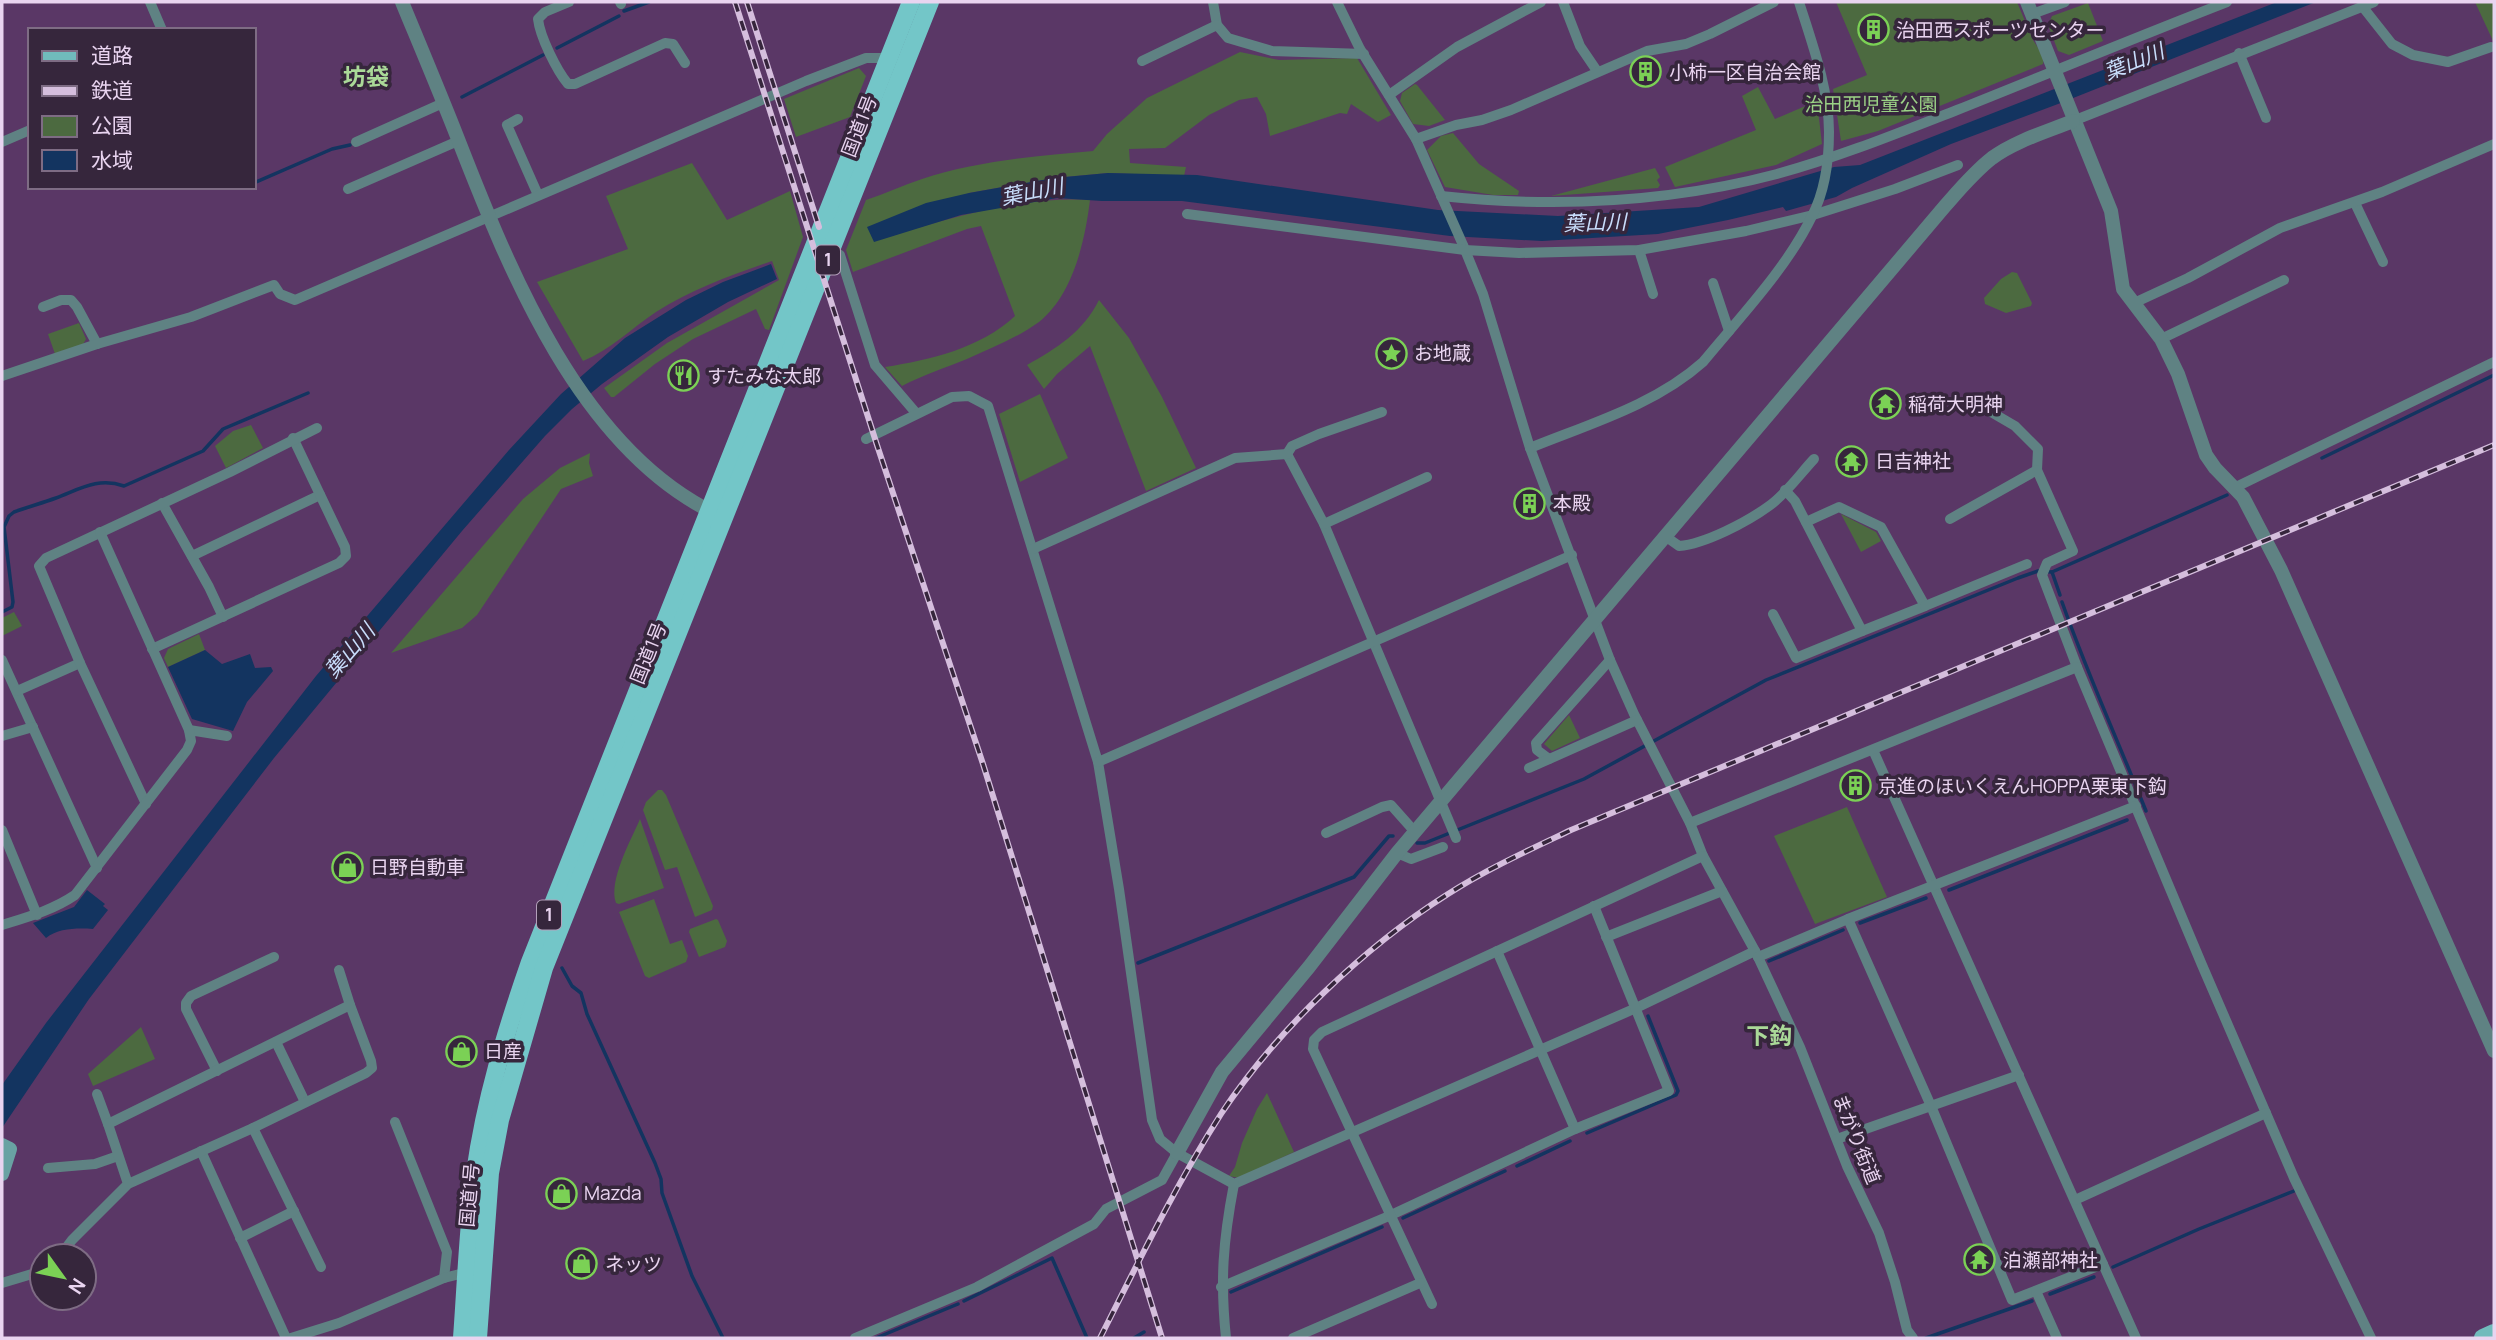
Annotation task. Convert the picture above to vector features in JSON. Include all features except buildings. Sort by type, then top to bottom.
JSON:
[{"type":"highway","name":"国道1号","points":[[718,515],[911,2]]},
{"type":"highway","name":"国道1号","points":[[478,1338],[475,1174],[491,1086],[509,1023],[530,962],[833,250],[930,2]]},
{"type":"highway","name":"国道1号","points":[[462,1338],[476,1269]]},
{"type":"main road","points":[[2,1174],[10,1149],[3,1146]]},
{"type":"main road","points":[[2483,1338],[2494,1333]]},
{"type":"street","points":[[150,2],[161,28]]},
{"type":"street","points":[[402,2],[488,217],[528,305],[592,404],[625,444],[671,489],[718,515]]},
{"type":"street","points":[[569,2],[545,12],[538,19],[539,28],[562,77],[568,84],[575,84],[665,43],[673,44],[685,63]]},
{"type":"street","points":[[1213,2],[1217,25],[1228,38],[1272,51],[1364,54]]},
{"type":"street","name":"まがり街道","points":[[1337,2],[1364,54],[1416,139],[1443,199],[1487,305],[1530,448],[1611,660],[1637,720],[1690,823],[1703,856],[1757,954],[1800,1047],[1847,1166],[1879,1233],[1907,1330],[1913,1338]]},
{"type":"street","points":[[1389,95],[1457,47],[1541,2]]},
{"type":"street","points":[[1563,2],[1580,46],[1597,71]]},
{"type":"street","points":[[1416,139],[1502,113],[1647,51],[1686,44],[1774,2]]},
{"type":"street","points":[[1530,448],[1656,396],[1689,374],[1729,331],[1797,243],[1813,215],[1822,191],[1828,158],[1829,130],[1826,99],[1799,2]]},
{"type":"street","points":[[2064,2],[2030,8],[2111,211],[2123,289],[2161,339],[2178,374],[2206,455],[2215,468],[2236,487],[2252,510],[2494,1051]]},
{"type":"street","points":[[1443,199],[1517,203],[1600,202],[1671,194],[1777,174],[1861,148],[2056,74],[2227,2]]},
{"type":"street","points":[[855,1338],[977,1287],[1094,1224],[1106,1209],[1162,1180],[1222,1072],[1309,967],[1397,853],[1972,175],[1994,156],[2072,118],[2374,2]]},
{"type":"street","points":[[2362,6],[2392,44],[2413,55],[2448,62],[2491,47]]},
{"type":"street","points":[[1142,61],[1217,25]]},
{"type":"street","points":[[2239,53],[2266,118]]},
{"type":"street","points":[[2,376],[97,344],[191,317],[274,285],[280,294],[295,300],[806,81],[866,58],[888,58],[906,64]]},
{"type":"street","points":[[356,142],[443,103]]},
{"type":"street","points":[[518,120],[507,125],[538,195]]},
{"type":"street","points":[[2,142],[28,131]]},
{"type":"street","points":[[348,189],[458,141]]},
{"type":"street","points":[[2133,303],[2188,278],[2269,233],[2355,203],[2494,144]]},
{"type":"street","points":[[1187,214],[1519,253],[1639,250],[1746,231],[1813,215],[1895,189],[1958,165]]},
{"type":"street","points":[[2355,203],[2383,262]]},
{"type":"street","points":[[833,250],[840,255],[875,365],[916,413]]},
{"type":"street","points":[[1639,250],[1653,294]]},
{"type":"street","points":[[2161,339],[2284,280]]},
{"type":"street","points":[[1713,282],[1729,331]]},
{"type":"street","points":[[43,307],[71,300],[97,344]]},
{"type":"street","points":[[2236,487],[2494,362]]},
{"type":"street","points":[[866,439],[952,397],[969,396],[988,406],[1098,762],[1152,1120],[1160,1139],[1177,1153],[1234,1184]]},
{"type":"street","points":[[1287,454],[1292,446],[1319,434],[1382,412]]},
{"type":"street","points":[[1991,412],[2015,426],[2038,449],[2037,470],[2073,551],[2047,563],[2042,575],[2077,667],[2266,1113],[2306,1205],[2371,1338]]},
{"type":"street","points":[[146,804],[80,663],[39,566],[46,558],[317,428]]},
{"type":"street","points":[[152,649],[339,563],[346,556],[345,547],[293,438]]},
{"type":"street","points":[[1032,549],[1235,458],[1287,454]]},
{"type":"street","points":[[1287,454],[1324,524],[1454,833]]},
{"type":"street","points":[[1665,536],[1679,546],[1692,545],[1739,523],[1769,506],[1814,459]]},
{"type":"street","points":[[1950,519],[2037,470]]},
{"type":"street","points":[[1324,524],[1427,477]]},
{"type":"street","points":[[1786,490],[1795,501],[1862,631]]},
{"type":"street","points":[[192,556],[320,495]]},
{"type":"street","points":[[162,503],[223,617]]},
{"type":"street","points":[[1806,522],[1839,507],[1881,527],[1924,606]]},
{"type":"street","points":[[2,925],[37,915],[61,905],[75,895],[187,750],[191,741],[189,730],[100,532]]},
{"type":"street","points":[[1098,762],[1572,555]]},
{"type":"street","points":[[1773,614],[1796,658],[2027,564]]},
{"type":"street","points":[[2,660],[97,867]]},
{"type":"street","points":[[1549,759],[1537,750],[1536,743],[1611,660]]},
{"type":"street","points":[[17,691],[80,663]]},
{"type":"street","points":[[1690,823],[2077,667]]},
{"type":"street","points":[[1529,768],[1637,720]]},
{"type":"street","points":[[2,736],[33,727]]},
{"type":"street","points":[[189,730],[227,736]]},
{"type":"street","points":[[1873,750],[2136,1338]]},
{"type":"street","points":[[1326,833],[1391,805],[1415,832]]},
{"type":"street","points":[[1234,1184],[1757,954],[2136,806]]},
{"type":"street","points":[[2,830],[37,915]]},
{"type":"street","points":[[1397,853],[1411,859],[1443,847]]},
{"type":"street","points":[[1432,1304],[1312,1049],[1314,1040],[1322,1032],[1703,856]]},
{"type":"street","points":[[1606,937],[1722,891]]},
{"type":"street","points":[[1221,1287],[1389,1216],[1575,1129],[1669,1091],[1594,906]]},
{"type":"street","points":[[1848,919],[1931,1106],[2012,1300],[2102,1264]]},
{"type":"street","points":[[1497,951],[1575,1129]]},
{"type":"street","points":[[217,1071],[186,1009],[186,1003],[191,996],[274,957]]},
{"type":"street","points":[[70,1242],[128,1184],[253,1128],[372,1068],[339,970]]},
{"type":"street","points":[[108,1124],[350,1005]]},
{"type":"street","points":[[276,1042],[305,1102]]},
{"type":"street","points":[[1837,1139],[2019,1075]]},
{"type":"street","points":[[97,1094],[128,1184]]},
{"type":"street","points":[[2075,1200],[2266,1113]]},
{"type":"street","points":[[395,1122],[447,1252],[444,1278]]},
{"type":"street","points":[[253,1128],[321,1267]]},
{"type":"street","points":[[201,1151],[286,1338]]},
{"type":"street","points":[[48,1168],[95,1164],[118,1156]]},
{"type":"street","points":[[1226,1338],[1221,1287],[1225,1230],[1234,1184]]},
{"type":"street","points":[[240,1238],[294,1211]]},
{"type":"street","points":[[291,1338],[339,1322],[444,1278],[476,1269]]},
{"type":"street","points":[[2,1283],[28,1275]]},
{"type":"street","points":[[1293,1338],[1420,1283]]},
{"type":"street","points":[[2036,1291],[2057,1338]]},
{"type":"green space","name":"治田西児童公園","points":[[1836,2],[2017,2],[2033,40],[2044,57],[2043,64],[1878,131],[1841,141],[1833,89],[1867,75]]},
{"type":"green space","points":[[2475,2],[2494,2],[2494,43]]},
{"type":"green space","points":[[2088,3],[2103,41],[2069,55],[2058,51],[2048,25],[2052,16]]},
{"type":"green space","points":[[1240,52],[1279,60],[1357,58],[1391,115],[1378,122],[1351,104],[1347,114],[1340,113],[1270,136],[1266,114],[1257,97],[1239,100],[1209,115],[1165,148],[1129,149],[1130,163],[1186,167],[1184,176],[1108,173],[1054,178],[969,193],[874,241],[981,211],[1035,202],[1090,200],[1081,250],[1069,282],[1051,311],[1031,328],[1013,338],[902,386],[885,367],[954,351],[987,336],[1015,316],[981,226],[853,272],[846,250],[866,200],[922,179],[964,168],[1028,157],[1093,151],[1107,134],[1147,98]]},
{"type":"green space","points":[[859,68],[866,76],[850,117],[796,137],[784,99]]},
{"type":"green space","points":[[1415,84],[1445,120],[1429,126],[1413,124],[1400,101],[1402,93]]},
{"type":"green space","points":[[1758,87],[1775,119],[1817,101],[1822,144],[1776,165],[1675,187],[1665,167],[1756,130],[1742,96]]},
{"type":"green space","points":[[1453,133],[1479,164],[1519,191],[1518,195],[1493,195],[1445,187],[1427,150],[1441,136]]},
{"type":"green space","points":[[692,163],[727,220],[790,191],[803,237],[769,330],[765,329],[756,309],[693,339],[611,397],[604,388],[667,343],[779,280],[772,261],[712,283],[656,312],[612,345],[583,361],[537,282],[628,249],[606,196]]},
{"type":"green space","points":[[1655,168],[1660,177],[1657,180],[1660,185],[1658,188],[1551,196]]},
{"type":"green space","points":[[2012,272],[2017,273],[2031,306],[2006,313],[1985,304],[1984,298],[2001,279]]},
{"type":"green space","points":[[1099,300],[1129,338],[1162,397],[1196,468],[1146,491],[1090,346],[1044,389],[1027,365],[1077,330]]},
{"type":"green space","points":[[79,323],[86,339],[82,346],[55,354],[48,334]]},
{"type":"green space","points":[[1040,394],[1068,458],[1020,482],[999,414]]},
{"type":"green space","points":[[251,425],[263,448],[226,468],[215,446],[233,431]]},
{"type":"green space","points":[[590,453],[589,463],[593,476],[561,489],[477,615],[462,628],[391,653],[523,499],[560,468]]},
{"type":"green space","points":[[1841,514],[1876,532],[1881,541],[1861,552]]},
{"type":"green space","points":[[14,612],[22,626],[2,636],[2,618]]},
{"type":"green space","points":[[199,634],[205,650],[168,667],[164,658],[168,649]]},
{"type":"green space","points":[[1569,715],[1580,738],[1552,751],[1544,744]]},
{"type":"green space","points":[[658,790],[662,790],[666,795],[713,906],[712,910],[695,917],[677,867],[665,870],[643,810],[646,802]]},
{"type":"green space","points":[[1847,807],[1887,897],[1815,924],[1774,836]]},
{"type":"green space","points":[[640,819],[664,888],[619,904],[616,903],[614,894],[615,884],[626,849]]},
{"type":"green space","points":[[654,899],[670,944],[682,940],[688,956],[686,962],[649,978],[645,976],[619,912]]},
{"type":"green space","points":[[716,919],[727,941],[725,947],[699,957],[690,929]]},
{"type":"green space","points":[[141,1027],[155,1059],[93,1086],[88,1074]]},
{"type":"green space","points":[[1267,1093],[1294,1152],[1239,1178],[1229,1176],[1257,1109]]},
{"type":"water","name":"葉山川","points":[[2277,2],[2316,2],[1951,144],[1836,197],[1786,211],[1783,207],[1658,234],[1542,241],[1450,236],[1182,201],[1057,198],[961,215],[874,242],[867,227],[926,203],[969,193],[1054,178],[1108,173],[1197,175],[1438,210],[1558,216],[1699,207],[1834,167],[1860,165]]},
{"type":"water","name":"葉山川","points":[[771,264],[777,279],[728,302],[668,337],[602,384],[545,436],[462,531],[274,758],[89,999],[2,1128],[2,1085],[46,1023],[316,676],[509,450],[561,394],[625,338],[686,300],[723,282]]},
{"type":"water","points":[[205,650],[222,664],[250,654],[255,668],[271,667],[273,671],[247,702],[233,731],[192,719],[168,667]]},
{"type":"water","points":[[87,890],[105,904],[103,906],[108,910],[93,929],[62,930],[46,938],[33,923],[74,907]]},
{"type":"waterway","points":[[624,11],[649,2]]},
{"type":"waterway","points":[[557,48],[619,16]]},
{"type":"waterway","points":[[462,97],[543,55]]},
{"type":"waterway","points":[[256,182],[332,149],[350,145]]},
{"type":"waterway","points":[[2322,458],[2494,375]]},
{"type":"waterway","points":[[2,612],[12,607],[13,602],[4,527],[14,512],[97,483],[124,486],[203,451],[223,429],[308,393]]},
{"type":"waterway","points":[[2060,595],[2052,572],[2227,495]]},
{"type":"waterway","points":[[1417,843],[1425,843],[1584,779],[1766,680],[2018,578],[2038,571],[2052,572]]},
{"type":"waterway","points":[[2062,602],[2146,811]]},
{"type":"waterway","points":[[1949,890],[2127,820]]},
{"type":"waterway","points":[[1138,963],[1354,877],[1389,836],[1393,836]]},
{"type":"waterway","points":[[1860,923],[1926,898]]},
{"type":"waterway","points":[[1769,961],[1843,930]]},
{"type":"waterway","points":[[562,968],[572,986],[581,993],[587,1014],[655,1163],[661,1179],[662,1193],[692,1276],[723,1338]]},
{"type":"waterway","points":[[1587,1133],[1676,1095],[1678,1091],[1648,1016]]},
{"type":"waterway","points":[[1517,1166],[1570,1141]]},
{"type":"waterway","points":[[1403,1218],[1505,1171]]},
{"type":"waterway","points":[[2113,1267],[2294,1191]]},
{"type":"waterway","points":[[1231,1292],[1382,1227]]},
{"type":"waterway","points":[[964,1301],[1052,1258],[1087,1338]]},
{"type":"waterway","points":[[2050,1294],[2094,1277]]},
{"type":"waterway","points":[[1926,1338],[2032,1301]]},
{"type":"waterway","points":[[876,1338],[958,1304]]},
{"type":"waterway","points":[[1134,1338],[1144,1332]]},
{"type":"railway","points":[[735,2],[983,764],[1162,1338]]},
{"type":"railway","points":[[747,2],[819,227]]},
{"type":"railway","points":[[1100,1338],[1188,1169],[1243,1083],[1295,1022],[1354,965],[1416,915],[1448,894],[1493,868],[1571,830],[2494,445]]},
{"type":"place","name":"治田西スポーツセンター","points":[[1873,30]]},
{"type":"place","name":"小柿一区自治会館","points":[[1646,72]]},
{"type":"place","name":"お地蔵","points":[[1391,353]]},
{"type":"place","name":"すたみな太郎","points":[[684,376]]},
{"type":"place","name":"稲荷大明神","points":[[1885,404]]},
{"type":"place","name":"日吉神社","points":[[1852,461]]},
{"type":"place","name":"本殿","points":[[1530,503]]},
{"type":"place","name":"京進のほいくえんHOPPA栗東下鈎","points":[[1855,786]]},
{"type":"place","name":"日野自動車","points":[[347,867]]},
{"type":"place","name":"日産","points":[[461,1051]]},
{"type":"place","name":"Mazda","points":[[561,1193]]},
{"type":"place","name":"泊瀬部神社","points":[[1980,1260]]},
{"type":"place","name":"ネッツ","points":[[582,1264]]},
{"type":"district","name":"坊袋","points":[[366,77]]},
{"type":"district","name":"下鈎","points":[[1769,1036]]}]
